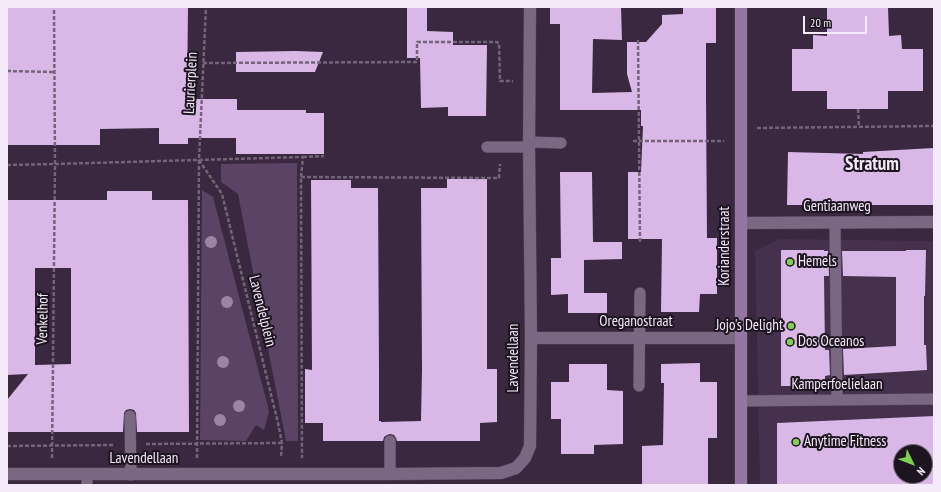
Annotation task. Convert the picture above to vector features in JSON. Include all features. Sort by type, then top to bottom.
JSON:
[{"type":"street","name":"Lavendellaan","points":[[7,474],[52,474],[87,480],[131,474],[196,475],[281,480],[302,474],[501,473],[516,468],[525,458],[530,446],[530,7]]},
{"type":"street","name":"Korianderstraat","points":[[741,7],[741,485]]},
{"type":"street","name":"Gentiaanweg","points":[[741,223],[934,222]]},
{"type":"street","name":"Oreganostraat","points":[[531,338],[741,338]]},
{"type":"lane","points":[[487,147],[561,143]]},
{"type":"lane","points":[[835,223],[837,400]]},
{"type":"lane","points":[[639,386],[640,293]]},
{"type":"lane","name":"Kamperfoelielaan","points":[[741,401],[934,399]]},
{"type":"lane","points":[[130,416],[131,474]]},
{"type":"lane","points":[[390,441],[390,474]]},
{"type":"path","name":"Venkelhof","points":[[52,474],[55,164],[54,7]]},
{"type":"path","name":"Laurierplein","points":[[196,475],[199,159],[206,7]]},
{"type":"path","points":[[638,40],[640,242]]},
{"type":"path","points":[[203,63],[417,62],[417,42],[496,42],[499,43],[500,81],[530,81]]},
{"type":"path","points":[[7,72],[54,72]]},
{"type":"path","points":[[858,108],[858,127]]},
{"type":"path","points":[[741,128],[934,126]]},
{"type":"path","points":[[633,141],[706,141]]},
{"type":"path","points":[[301,177],[390,176],[499,178],[500,147]]},
{"type":"path","points":[[7,165],[324,156]]},
{"type":"path","points":[[302,474],[301,177],[303,157]]},
{"type":"path","name":"Lavendelplein","points":[[199,159],[222,194],[278,423],[282,443],[281,480]]},
{"type":"shaded area","points":[[297,163],[298,441],[286,441],[238,194],[221,182],[221,164]]},
{"type":"shaded area","points":[[202,190],[213,197],[269,412],[264,430],[256,425],[246,441],[200,440]]},
{"type":"shaded area","points":[[780,239],[934,241],[934,485],[760,485],[755,251]]},
{"type":"building","points":[[7,7],[188,7],[187,99],[237,99],[237,110],[306,110],[306,113],[324,113],[324,154],[236,154],[236,138],[188,138],[188,144],[159,144],[159,128],[100,129],[100,145],[7,145]]},
{"type":"building","points":[[407,7],[427,7],[427,31],[453,32],[453,45],[487,45],[486,116],[448,116],[448,107],[421,108],[420,58],[407,58]]},
{"type":"building","points":[[550,7],[621,7],[622,40],[593,39],[592,93],[632,92],[627,74],[627,42],[646,42],[662,24],[662,15],[683,14],[683,7],[716,7],[716,43],[706,43],[706,97],[707,238],[717,238],[717,294],[700,294],[699,312],[661,312],[662,239],[628,239],[628,172],[641,172],[643,126],[641,126],[641,110],[560,110],[560,24],[550,24]]},
{"type":"building","points":[[827,7],[888,7],[889,36],[901,35],[902,49],[923,49],[923,91],[888,91],[888,109],[827,109],[827,91],[792,91],[792,49],[813,49],[813,35],[827,36]]},
{"type":"building","points":[[236,52],[323,52],[315,72],[236,72]]},
{"type":"building","points":[[933,148],[933,205],[787,205],[788,152],[863,154],[863,152]]},
{"type":"building","points":[[560,172],[592,172],[593,242],[622,242],[622,259],[584,260],[584,293],[607,293],[607,313],[568,313],[568,294],[551,295],[551,258],[561,258]]},
{"type":"building","points":[[447,179],[487,179],[487,369],[497,369],[497,422],[480,423],[480,441],[397,441],[394,435],[390,434],[384,437],[383,441],[323,441],[323,423],[305,423],[305,369],[312,370],[311,180],[351,180],[351,188],[378,188],[379,421],[381,422],[421,421],[421,188],[447,188]]},
{"type":"building","points":[[107,191],[152,191],[152,200],[188,200],[189,432],[137,432],[136,413],[134,410],[130,409],[126,410],[124,413],[123,432],[7,432],[7,400],[28,374],[7,375],[7,200],[107,200]],"holes":[[[35,268],[71,268],[71,364],[35,365]]]},
{"type":"building","points":[[781,250],[828,251],[829,276],[824,276],[825,350],[829,350],[830,375],[825,376],[825,386],[781,386]]},
{"type":"building","points":[[926,250],[924,345],[926,345],[927,370],[844,375],[843,349],[896,346],[896,277],[843,276],[842,251]]},
{"type":"building","points":[[700,363],[700,382],[717,382],[717,438],[708,438],[708,485],[642,485],[642,446],[663,445],[664,383],[661,383],[661,364]]},
{"type":"building","points":[[569,364],[607,364],[607,390],[623,391],[623,444],[594,445],[594,454],[561,454],[561,419],[551,419],[551,382],[569,382]]},
{"type":"building","points":[[934,416],[934,485],[777,485],[777,423]]},
{"type":"place","name":"Hemels","points":[[790,262]]},
{"type":"place","name":"Jojo's Delight","points":[[791,326]]},
{"type":"place","name":"Dos Oceanos","points":[[790,342]]},
{"type":"place","name":"Anytime Fitness","points":[[796,442]]},
{"type":"district","name":"Stratum","points":[[872,165]]}]
